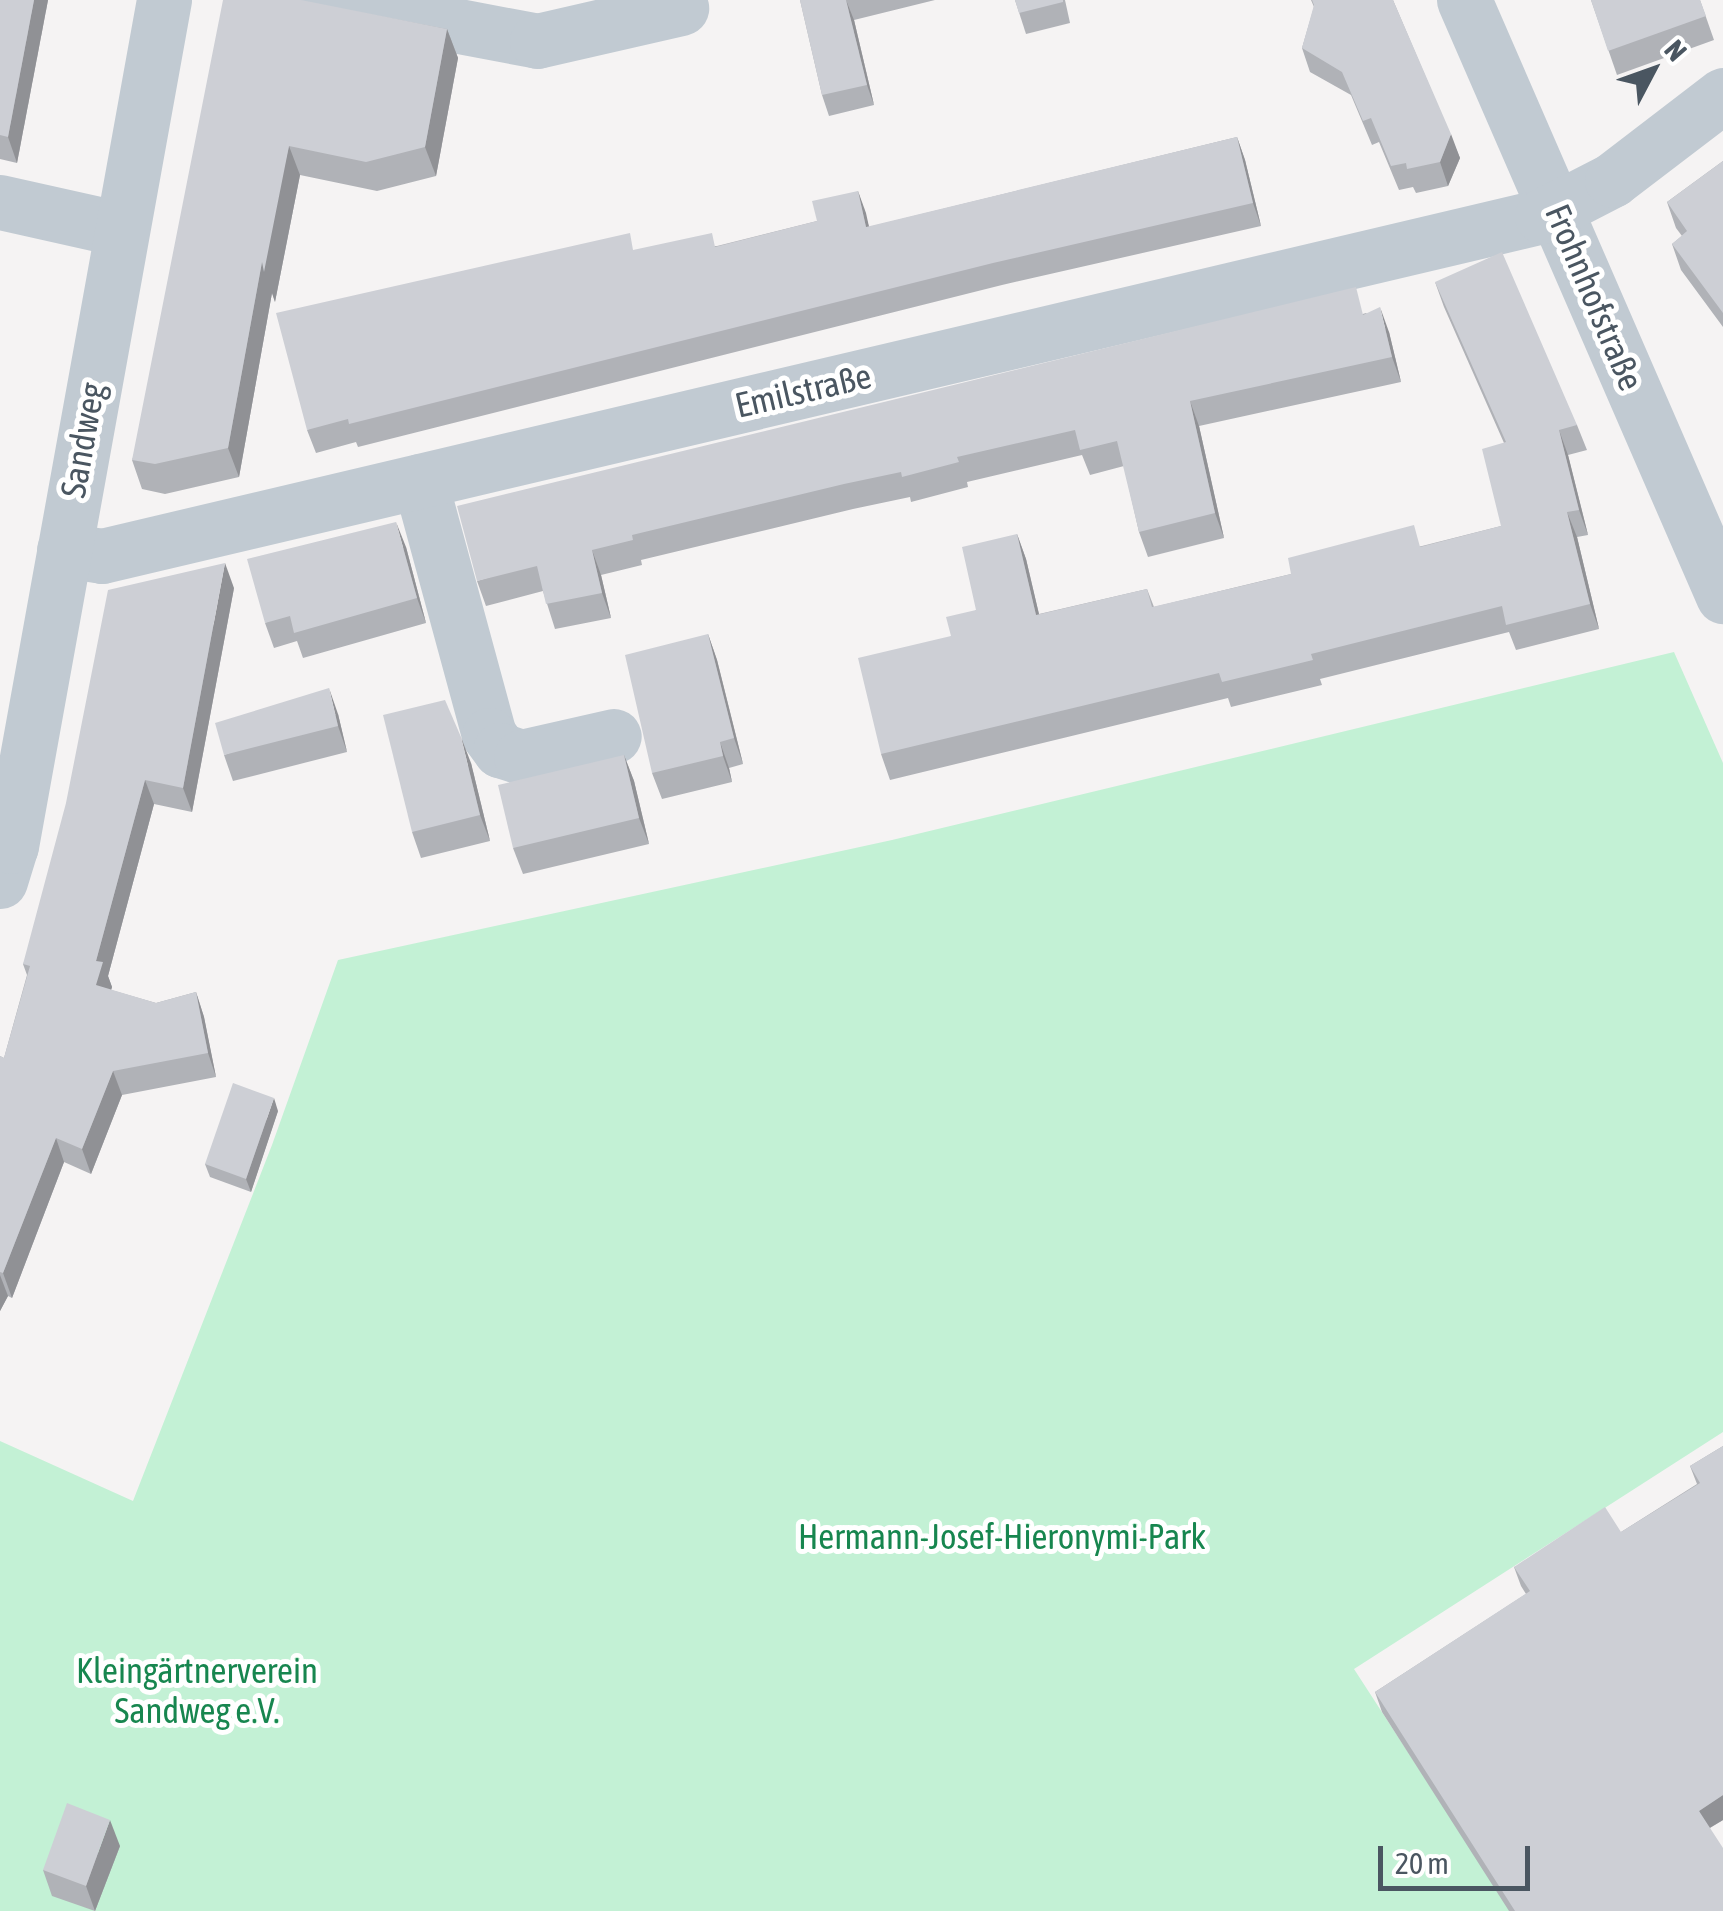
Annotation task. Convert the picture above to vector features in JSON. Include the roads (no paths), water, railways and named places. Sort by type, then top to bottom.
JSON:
[{"type":"street","name":"Sandweg","points":[[0,881],[11,846],[164,0]]},
{"type":"street","points":[[322,0],[537,41],[681,8]]},
{"type":"street","name":"Frohnhofstraße","points":[[1464,0],[1550,211],[1723,596]]},
{"type":"street","name":"Emilstraße","points":[[64,550],[102,556],[1550,211],[1612,180],[1723,95]]},
{"type":"street","points":[[0,202],[121,229]]},
{"type":"street","points":[[420,481],[489,735],[500,750],[521,757],[614,736]]},
{"type":"park label","name":"Hermann-Josef-Hieronymi-Park","points":[[1002,1536]]},
{"type":"park label","name":"Kleingärtnerverein Sandweg e.V.","points":[[197,1690]]}]
